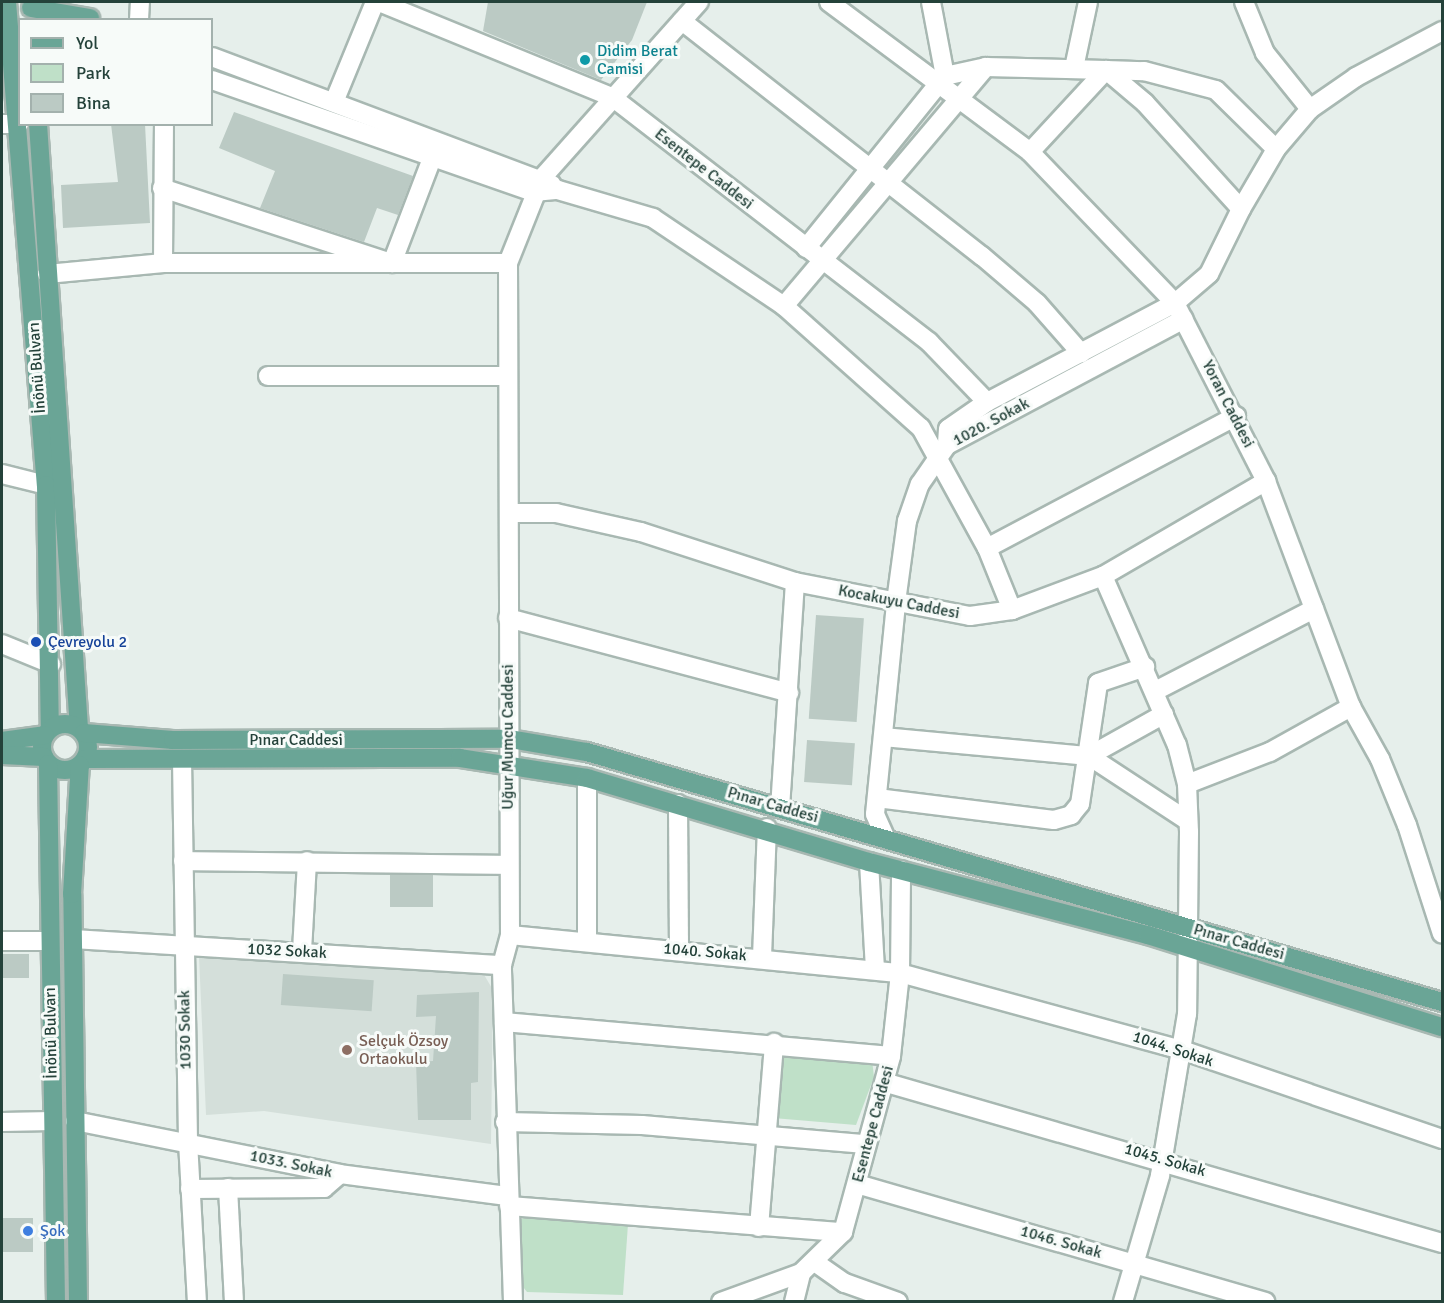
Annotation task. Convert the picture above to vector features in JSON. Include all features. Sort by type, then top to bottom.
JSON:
[{"type":"main road","points":[[55,2],[89,18]]},
{"type":"main road","points":[[6,4],[23,13],[32,10],[84,18]]},
{"type":"main road","name":"İnönü Bulvarı","points":[[6,4],[18,115]]},
{"type":"main road","name":"İnönü Bulvarı","points":[[19,126],[46,485],[51,664],[47,732]]},
{"type":"main road","name":"İnönü Bulvarı","points":[[38,126],[81,731]]},
{"type":"main road","points":[[2,741],[47,732],[64,723],[81,731],[83,762],[68,770],[46,760],[2,754]]},
{"type":"main road","name":"Pınar Caddesi","points":[[81,731],[173,740],[510,739],[587,752],[1443,1002]]},
{"type":"main road","points":[[46,760],[47,732]]},
{"type":"main road","name":"Pınar Caddesi","points":[[83,762],[182,759],[460,758],[587,778],[767,828],[869,862],[1188,949],[1443,1027]]},
{"type":"main road","name":"İnönü Bulvarı","points":[[46,760],[57,1302]]},
{"type":"main road","name":"İnönü Bulvarı","points":[[78,1302],[72,939],[83,762]]},
{"type":"main road","points":[[869,862],[886,839],[901,870]]},
{"type":"main road","points":[[52,1121],[75,1121]]},
{"type":"street","points":[[140,2],[140,18]]},
{"type":"street","points":[[334,102],[375,2]]},
{"type":"street","name":"Esentepe Caddesi","points":[[379,2],[612,97],[929,342],[987,402]]},
{"type":"street","points":[[538,185],[612,97],[699,2]]},
{"type":"street","name":"Yoran Caddesi","points":[[829,2],[941,81],[957,100],[1030,152],[1175,303],[1236,416],[1266,481],[1351,707],[1380,759],[1407,825],[1443,934]]},
{"type":"street","points":[[931,2],[941,81]]},
{"type":"street","points":[[1074,68],[1088,2]]},
{"type":"street","points":[[1244,2],[1264,53],[1310,109]]},
{"type":"street","points":[[682,21],[875,168],[1037,303],[1081,353]]},
{"type":"street","name":"1020. Sokak","points":[[947,445],[948,429],[987,402],[1175,303],[1209,274],[1241,209],[1276,149],[1310,109],[1356,77],[1443,31]]},
{"type":"street","points":[[213,57],[334,102],[538,185]]},
{"type":"street","points":[[784,306],[892,183],[986,67]]},
{"type":"street","points":[[806,248],[875,168],[941,81],[986,67],[1144,71],[1216,90],[1276,149]]},
{"type":"street","points":[[1030,152],[1106,70]]},
{"type":"street","points":[[1106,70],[1144,103],[1241,209]]},
{"type":"street","points":[[213,80],[432,158],[558,190],[653,218],[784,306],[921,428],[936,460],[987,548],[1012,610]]},
{"type":"street","points":[[2,124],[18,124]]},
{"type":"street","points":[[163,262],[164,126]]},
{"type":"street","points":[[392,262],[432,158]]},
{"type":"street","name":"Uğur Mumcu Caddesi","points":[[513,1302],[505,1122],[502,965],[510,935],[507,865],[510,739],[508,262],[538,185]]},
{"type":"street","points":[[162,188],[392,262]]},
{"type":"street","points":[[47,274],[163,262],[508,262]]},
{"type":"street","name":"1020. Sokak","points":[[947,445],[1184,319]]},
{"type":"street","points":[[268,376],[508,376]]},
{"type":"street","points":[[987,548],[1236,416]]},
{"type":"street","points":[[886,839],[875,814],[896,602],[907,521],[920,484],[947,445]]},
{"type":"street","points":[[2,474],[46,485]]},
{"type":"street","name":"Kocakuyu Caddesi","points":[[509,513],[556,513],[641,532],[795,582],[970,616],[1012,610],[1103,576],[1266,481]]},
{"type":"street","points":[[1103,576],[1164,714],[1187,784],[1188,820],[1188,949],[1182,1050],[1164,1160],[1136,1264],[1123,1302]]},
{"type":"street","points":[[780,808],[795,582]]},
{"type":"street","points":[[1155,691],[1314,609]]},
{"type":"street","points":[[508,618],[789,693]]},
{"type":"street","points":[[2,644],[51,664]]},
{"type":"street","points":[[877,798],[1054,820],[1071,815],[1080,804],[1089,756],[1098,683],[1145,667]]},
{"type":"street","points":[[1187,784],[1270,752],[1351,707]]},
{"type":"street","points":[[1089,756],[1164,714]]},
{"type":"street","points":[[883,737],[1089,756],[1188,820]]},
{"type":"street","name":"1030 Sokak","points":[[182,759],[183,946],[188,1142],[197,1302]]},
{"type":"street","points":[[587,778],[587,941]]},
{"type":"street","points":[[678,804],[680,951]]},
{"type":"street","points":[[762,957],[767,828]]},
{"type":"street","points":[[183,861],[507,865]]},
{"type":"street","points":[[302,951],[307,861]]},
{"type":"street","points":[[869,862],[874,970]]},
{"type":"street","name":"Esentepe Caddesi","points":[[722,1302],[740,1300],[808,1268],[843,1232],[857,1184],[865,1144],[886,1083],[891,1056],[900,973],[901,870]]},
{"type":"street","name":"1040. Sokak","points":[[510,935],[762,957],[900,973]]},
{"type":"street","name":"1032 Sokak","points":[[72,939],[302,951],[502,965]]},
{"type":"street","points":[[2,941],[49,941]]},
{"type":"street","name":"1044. Sokak","points":[[900,973],[1182,1050],[1443,1139]]},
{"type":"street","points":[[504,1022],[774,1043],[891,1056]]},
{"type":"street","points":[[759,1227],[770,1137],[774,1043]]},
{"type":"street","name":"1045. Sokak","points":[[886,1083],[1164,1160],[1443,1243]]},
{"type":"street","points":[[2,1122],[52,1121]]},
{"type":"street","name":"1033. Sokak","points":[[75,1121],[340,1174],[508,1201],[759,1227],[843,1232]]},
{"type":"street","points":[[505,1122],[642,1125],[865,1144]]},
{"type":"street","points":[[190,1189],[324,1188],[340,1174]]},
{"type":"street","name":"1046. Sokak","points":[[857,1184],[1265,1302]]},
{"type":"street","points":[[228,1188],[234,1302]]},
{"type":"street","points":[[794,1302],[808,1268],[898,1302]]},
{"type":"shaded area","name":"Selçuk Özsoy Ortaokulu","points":[[199,956],[483,973],[493,990],[491,1144],[264,1111],[206,1115]]},
{"type":"green space","points":[[778,1051],[872,1060],[874,1077],[856,1125],[773,1118]]},
{"type":"green space","points":[[532,1216],[628,1224],[623,1295],[527,1292],[520,1283],[520,1219]]},
{"type":"building","name":"Didim Berat Camisi","points":[[488,2],[647,2],[632,40],[601,80],[483,31]]},
{"type":"building","points":[[234,112],[413,176],[398,215],[377,208],[364,242],[260,208],[275,171],[219,148]]},
{"type":"building","points":[[111,126],[145,126],[150,223],[63,228],[61,185],[118,182]]},
{"type":"building","points":[[816,615],[864,618],[857,722],[809,719]]},
{"type":"building","points":[[807,740],[855,743],[852,785],[804,782]]},
{"type":"building","points":[[390,875],[433,875],[433,907],[390,907]]},
{"type":"building","points":[[2,954],[29,954],[29,978],[2,978]]},
{"type":"building","points":[[283,974],[374,980],[372,1011],[281,1005]]},
{"type":"building","points":[[479,992],[478,1082],[471,1083],[471,1120],[418,1120],[416,1062],[433,1061],[436,1016],[416,1017],[417,995]]},
{"type":"building","points":[[2,1218],[33,1218],[33,1252],[2,1252]]},
{"type":"place","name":"Didim Berat Camisi","points":[[585,60]]},
{"type":"place","name":"Çevreyolu 2","points":[[36,642]]},
{"type":"place","name":"Selçuk Özsoy Ortaokulu","points":[[347,1050]]},
{"type":"place","name":"Şok","points":[[28,1231]]}]
